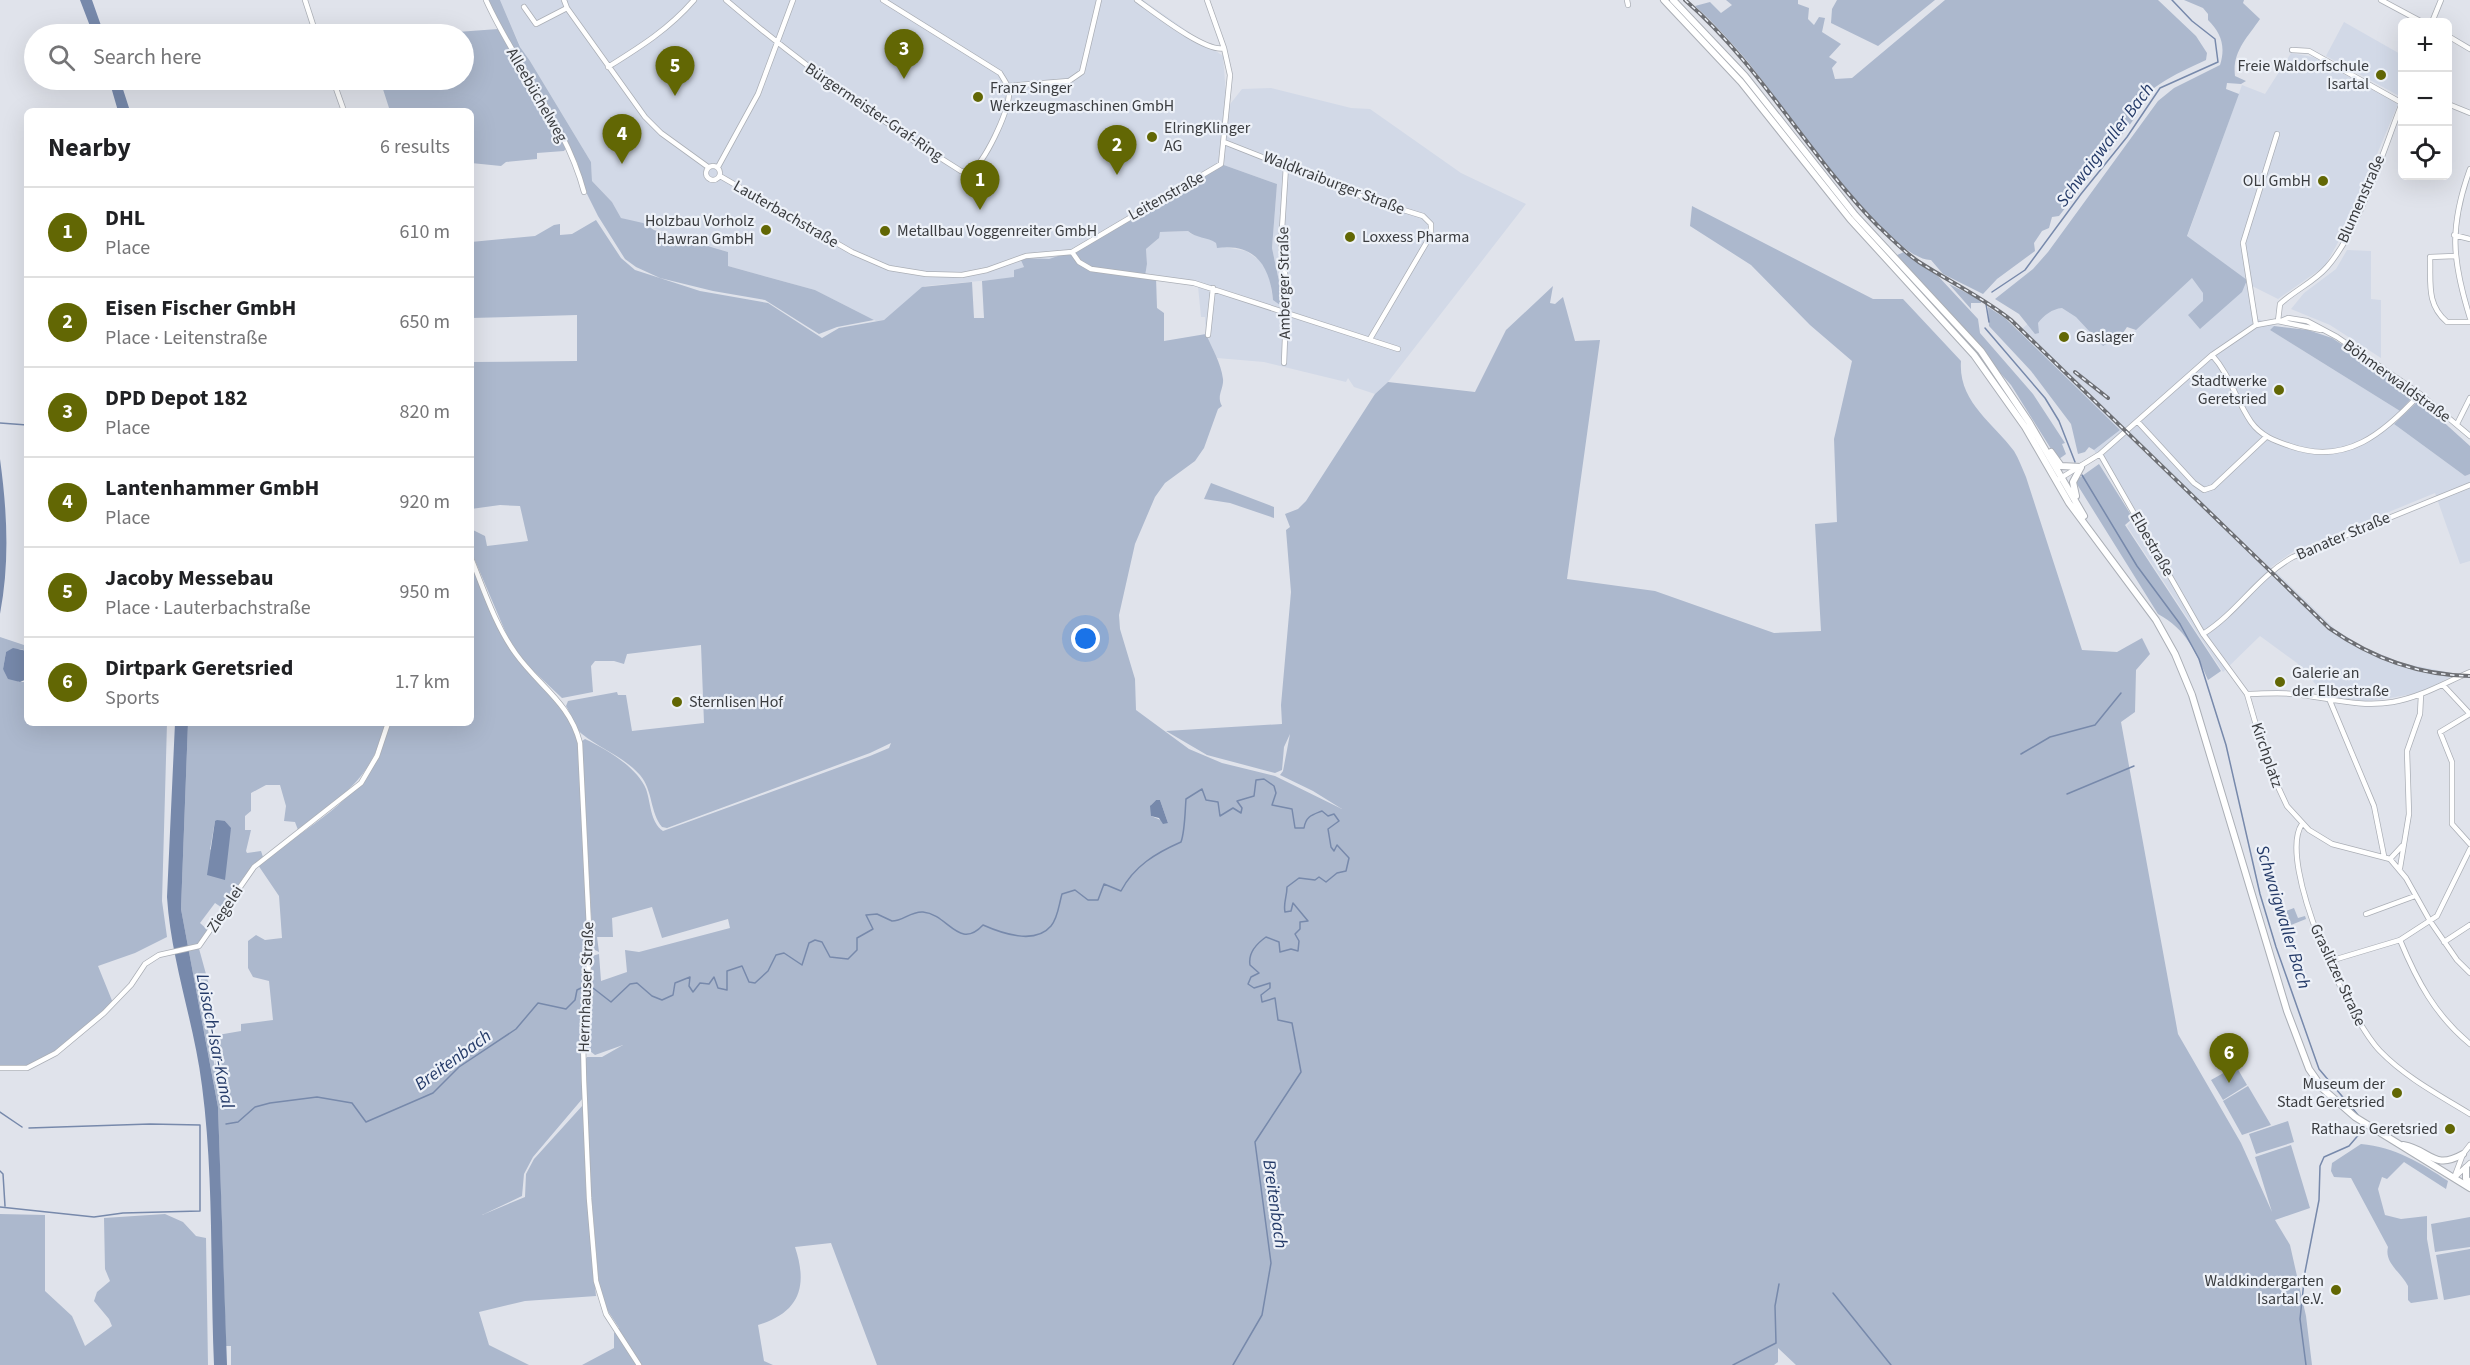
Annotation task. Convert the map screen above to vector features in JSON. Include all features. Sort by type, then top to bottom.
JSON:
[{"type":"main road","points":[[1664,0],[1741,82],[1850,219],[1974,355],[2025,427],[2091,529],[2147,606],[2175,654],[2212,758],[2300,1051],[2323,1089],[2362,1122],[2470,1188]]},
{"type":"main road","points":[[1673,0],[1746,76],[1855,215],[1981,351],[2013,396],[2042,444],[2058,480],[2091,529]]},
{"type":"main road","points":[[2042,444],[2061,466],[2081,467],[2073,482],[2079,508]]},
{"type":"main road","points":[[2399,1144],[2412,1146],[2440,1162],[2449,1162],[2463,1154]]},
{"type":"main road","points":[[2468,1166],[2466,1179],[2470,1182]]},
{"type":"street","points":[[305,0],[313,24]]},
{"type":"street","name":"Alleebüchelweg","points":[[486,0],[502,35],[568,148],[584,192]]},
{"type":"street","name":"Lauterbachstraße","points":[[564,0],[567,8],[608,67],[645,117],[661,133],[708,167],[718,167],[720,176],[852,252]]},
{"type":"street","points":[[608,67],[650,41],[677,19],[694,0]]},
{"type":"street","name":"Bürgermeister-Graf-Ring","points":[[726,0],[829,85],[961,171],[970,173],[979,166],[1005,113],[1009,95],[1008,86]]},
{"type":"street","points":[[718,167],[758,94],[793,0]]},
{"type":"street","points":[[883,0],[1000,73],[1008,86],[1069,81],[1082,72],[1099,0]]},
{"type":"street","points":[[1137,0],[1189,35],[1219,50],[1224,48]]},
{"type":"street","name":"Leitenstraße","points":[[852,252],[900,271],[954,275],[987,270],[1026,256],[1072,252],[1221,164],[1230,89],[1224,48],[1206,0]]},
{"type":"street","points":[[2381,0],[2415,18]]},
{"type":"street","points":[[2434,18],[2441,0]]},
{"type":"street","points":[[524,7],[536,26],[567,8]]},
{"type":"street","points":[[2452,38],[2470,49]]},
{"type":"street","points":[[2292,50],[2309,51],[2398,101]]},
{"type":"street","points":[[337,90],[343,108]]},
{"type":"street","points":[[2452,105],[2470,112]]},
{"type":"street","name":"Blumenstraße","points":[[2278,321],[2280,304],[2314,280],[2334,259],[2356,219],[2398,113]]},
{"type":"street","points":[[2256,325],[2243,243],[2277,134]]},
{"type":"street","name":"Waldkraiburger Straße","points":[[1224,141],[1371,200],[1423,216],[1431,224],[1431,235],[1370,339]]},
{"type":"street","name":"Amberger Straße","points":[[1284,363],[1288,312],[1281,246],[1286,166]]},
{"type":"street","name":"Lauterbachstraße","points":[[708,167],[706,172],[708,178],[715,180],[720,176]]},
{"type":"street","points":[[2455,256],[2430,257],[2432,299],[2435,312],[2446,322],[2470,320],[2455,256],[2454,235],[2470,169]]},
{"type":"street","points":[[2454,235],[2470,239]]},
{"type":"street","points":[[1072,252],[1079,262],[1091,269],[1149,274],[1213,288],[1398,349]]},
{"type":"street","points":[[1208,334],[1213,288]]},
{"type":"street","points":[[2058,480],[2100,454],[2138,423],[2212,355],[2256,325],[2278,321]]},
{"type":"street","name":"Böhmerwaldstraße","points":[[2278,321],[2321,330],[2337,337],[2420,394],[2470,436]]},
{"type":"street","points":[[2212,355],[2225,370],[2252,423],[2266,437],[2312,451],[2335,452],[2370,440],[2400,415],[2420,394]]},
{"type":"street","points":[[2457,424],[2470,398]]},
{"type":"street","points":[[2138,423],[2194,483],[2204,490],[2213,487],[2266,437]]},
{"type":"street","name":"Elbestraße","points":[[2100,454],[2203,634]]},
{"type":"street","name":"Banater Straße","points":[[2203,634],[2224,621],[2270,573],[2294,556],[2470,484]]},
{"type":"street","name":"Herrnhauser Straße","points":[[474,565],[509,643],[521,661],[564,706],[575,726],[580,743],[590,948],[583,1041],[584,1081],[589,1198],[596,1272],[603,1307],[639,1365]]},
{"type":"street","name":"Kirchplatz","points":[[2203,634],[2247,694],[2277,788],[2302,824],[2332,844],[2384,856],[2400,868]]},
{"type":"street","points":[[2247,694],[2295,694],[2330,701],[2366,704],[2421,695],[2470,672]]},
{"type":"street","points":[[2330,961],[2400,940],[2437,916],[2470,846],[2452,824],[2452,762],[2440,732],[2470,714],[2443,685]]},
{"type":"street","points":[[2421,695],[2420,714],[2407,751],[2409,814],[2400,868],[2430,921],[2470,973]]},
{"type":"street","points":[[2330,701],[2374,806],[2384,856]]},
{"type":"street","points":[[2334,710],[2341,711]]},
{"type":"street","name":"Ziegelei","points":[[0,1068],[27,1068],[56,1053],[104,1013],[131,985],[145,964],[159,955],[189,949],[203,942],[244,879],[261,861],[341,801],[361,783],[377,756],[387,726]]},
{"type":"street","name":"Graslitzer Straße","points":[[2302,824],[2295,834],[2300,879],[2310,916],[2349,1004],[2379,1050],[2411,1077],[2470,1114]]},
{"type":"street","points":[[2390,859],[2402,846]]},
{"type":"street","points":[[2366,914],[2415,896]]},
{"type":"street","points":[[2444,942],[2470,925]]},
{"type":"street","points":[[2400,940],[2426,997],[2447,1024],[2470,1044]]},
{"type":"street","points":[[2454,1178],[2463,1154],[2470,1145]]},
{"type":"street","points":[[2454,1178],[2468,1166]]},
{"type":"shaded area","points":[[487,0],[500,0],[520,47],[591,162],[592,181],[612,202],[621,218],[643,223],[654,230],[728,252],[728,266],[815,290],[874,320],[837,327],[819,334],[765,300],[713,291],[660,278],[625,259],[598,216],[587,194],[577,162]]},
{"type":"shaded area","points":[[500,0],[1143,0],[1223,56],[1227,108],[1242,89],[1271,88],[1351,108],[1370,109],[1461,173],[1526,204],[1388,382],[1375,394],[1354,387],[1348,378],[1346,382],[1264,362],[1217,358],[1206,334],[1205,317],[1201,317],[1198,286],[1145,276],[1146,249],[1158,239],[1160,232],[1188,231],[1191,234],[1207,237],[1216,243],[1217,248],[1225,247],[1246,251],[1259,260],[1269,274],[1273,300],[1283,298],[1272,248],[1277,184],[1221,164],[1222,150],[1217,164],[1072,252],[1049,259],[1020,258],[1024,267],[1014,270],[1015,277],[1012,278],[925,286],[884,320],[876,321],[815,290],[728,266],[728,252],[621,218],[612,202],[592,181],[591,162],[523,53]]},
{"type":"shaded area","points":[[1726,0],[1798,0],[1798,4],[1809,8],[1808,19],[1814,25],[1819,17],[1825,18],[1822,32],[1841,44],[1829,57],[1837,62],[1832,68],[1835,79],[1852,78],[1945,0],[2158,0],[2196,36],[2207,53],[2206,60],[2176,74],[2145,96],[2138,114],[2059,216],[2052,217],[2049,228],[2042,231],[2034,243],[2035,251],[1997,279],[1983,294],[1943,274],[1931,260],[1913,254],[1889,235],[1835,175],[1748,62],[1695,6],[1710,2],[1721,13],[1732,5]]},
{"type":"shaded area","points":[[1837,0],[1935,0],[1878,46],[1831,23],[1832,9]]},
{"type":"shaded area","points":[[2184,0],[2244,0],[2243,3],[2260,19],[2238,52],[2236,60],[2235,76],[2246,81],[2241,84],[2227,83],[2226,89],[2239,94],[2187,236],[2247,280],[2242,292],[2200,329],[2188,315],[2203,301],[2203,293],[2192,278],[2136,330],[2127,327],[2123,333],[2103,346],[2076,317],[2062,308],[2043,317],[2038,323],[2039,333],[2035,334],[2019,314],[1995,299],[2033,269],[2048,252],[2158,101],[2174,88],[2220,65],[2221,40],[2208,20],[2208,14],[2203,8]]},
{"type":"shaded area","name":"Freie Waldorfschule Isartal","points":[[2344,22],[2398,53],[2398,95],[2326,56]]},
{"type":"shaded area","points":[[498,29],[567,147],[564,151],[537,153],[537,159],[506,162],[501,166],[474,163],[474,108],[389,108],[383,90],[474,90],[474,31]]},
{"type":"shaded area","points":[[2291,53],[2313,57],[2398,104],[2347,226],[2325,266],[2278,299],[2248,284],[2252,316],[2274,326],[2270,330],[2400,411],[2405,415],[2394,424],[2465,476],[2470,474],[2470,561],[2460,564],[2435,493],[2294,551],[2271,567],[2337,631],[2363,647],[2402,663],[2457,674],[2418,693],[2367,701],[2327,697],[2297,663],[2260,636],[2223,672],[2127,526],[2134,519],[2094,450],[2120,430],[2018,332],[2063,295],[2104,336],[2131,334],[2207,264],[2187,237],[2242,85],[2265,94]]},
{"type":"shaded area","points":[[1221,164],[1277,184],[1272,248],[1283,300],[1280,305],[1273,300],[1264,267],[1251,253],[1230,247],[1217,248],[1213,241],[1188,231],[1160,232],[1159,238],[1146,249],[1145,276],[1156,277],[1157,308],[1164,313],[1164,341],[1206,334],[1222,373],[1220,402],[1222,406],[1218,409],[1204,448],[1195,461],[1165,483],[1155,497],[1135,544],[1119,615],[1120,629],[1135,679],[1136,710],[1189,749],[1222,763],[1275,776],[1342,809],[1313,791],[1280,775],[1283,771],[1290,734],[1284,747],[1282,770],[1275,773],[1207,755],[1166,731],[1282,724],[1281,705],[1291,592],[1286,530],[1290,527],[1285,514],[1298,509],[1306,501],[1375,394],[1388,382],[1475,392],[1506,330],[1553,286],[1550,303],[1555,304],[1563,297],[1575,341],[1600,340],[1567,579],[1655,591],[1774,633],[1821,631],[1815,524],[1837,522],[1834,439],[1852,361],[1810,325],[1751,265],[1690,226],[1692,206],[1873,299],[1903,299],[1961,361],[1965,388],[1971,400],[2014,451],[2026,477],[2082,650],[2117,652],[2142,638],[2150,654],[2136,670],[2135,712],[2121,722],[2178,1034],[2241,1143],[2272,1212],[2255,1157],[2291,1145],[2310,1208],[2275,1220],[2290,1245],[2306,1316],[2312,1365],[1796,1365],[1778,1348],[1778,1362],[1774,1365],[877,1365],[831,1243],[795,1247],[801,1274],[797,1296],[792,1305],[783,1313],[758,1325],[764,1361],[773,1365],[582,1365],[614,1348],[614,1333],[619,1328],[606,1308],[599,1286],[591,1191],[585,1060],[587,1057],[602,1057],[623,1045],[595,1055],[585,1047],[592,956],[599,954],[601,981],[627,972],[625,950],[639,952],[730,928],[728,919],[662,938],[652,907],[612,918],[613,937],[597,937],[599,952],[593,949],[582,741],[585,739],[602,748],[636,773],[646,789],[656,823],[663,831],[870,756],[889,748],[891,743],[870,753],[667,828],[662,827],[658,821],[647,787],[640,775],[627,763],[580,732],[566,706],[568,701],[617,692],[618,695],[626,695],[632,731],[704,723],[701,645],[627,654],[624,664],[614,661],[595,661],[591,666],[593,692],[562,698],[526,664],[508,638],[474,558],[474,530],[485,536],[487,546],[528,541],[520,506],[500,505],[474,509],[474,362],[577,361],[577,315],[474,318],[474,242],[535,236],[560,224],[560,235],[572,234],[596,220],[621,258],[635,270],[700,291],[768,303],[822,338],[839,328],[884,320],[922,287],[972,282],[974,318],[984,318],[982,281],[1014,277],[1014,270],[1024,267],[1020,258],[1049,259],[1073,251]],"holes":[[[1156,800],[1160,800],[1168,823],[1151,816],[1151,805]]]},
{"type":"shaded area","points":[[2347,250],[2371,251],[2371,299],[2381,300],[2381,358],[2330,325],[2291,309],[2304,293],[2336,269]]},
{"type":"shaded area","points":[[1904,252],[1938,276],[1978,319],[1980,333],[2033,394],[2065,443],[2062,444],[2066,454],[2059,459],[2011,385],[1895,256]]},
{"type":"shaded area","points":[[1949,284],[1981,300],[1981,303],[1971,303],[1971,309]]},
{"type":"shaded area","points":[[1988,307],[2005,318],[2120,430],[2094,450],[2089,447],[2085,452],[2078,454],[2071,424],[2031,371],[1989,326]]},
{"type":"shaded area","points":[[2274,326],[2308,330],[2332,338],[2411,389],[2411,399],[2400,411],[2270,330]]},
{"type":"shaded area","points":[[2417,402],[2428,408],[2470,446],[2470,474],[2465,476],[2394,424]]},
{"type":"shaded area","points":[[2099,464],[2133,518],[2125,525],[2221,671],[2208,680],[2189,642],[2176,627],[2158,614],[2075,481]]},
{"type":"shaded area","points":[[1211,483],[1274,507],[1274,518],[1230,503],[1204,499]]},
{"type":"shaded area","points":[[474,568],[506,642],[567,715],[578,742],[588,942],[581,1042],[583,1098],[533,1157],[524,1174],[522,1196],[482,1215],[525,1197],[526,1174],[534,1159],[583,1105],[586,1189],[596,1296],[525,1301],[479,1312],[489,1345],[529,1365],[231,1365],[231,1346],[226,1346],[218,1107],[181,909],[188,726],[386,726],[372,760],[353,785],[298,830],[295,822],[284,821],[286,806],[280,785],[266,785],[251,793],[251,811],[245,816],[245,830],[251,830],[246,851],[247,853],[261,851],[263,857],[243,878],[224,909],[215,903],[200,923],[209,931],[198,945],[209,985],[211,1019],[209,1021],[197,970],[217,1079],[212,1036],[241,1031],[241,1024],[273,1020],[269,981],[253,977],[248,968],[248,941],[256,935],[265,940],[282,938],[279,896],[258,865],[338,805],[369,771],[381,749],[389,726],[474,726]],"holes":[[[215,821],[225,821],[231,829],[210,850]]]},
{"type":"shaded area","points":[[0,637],[24,645],[24,650],[6,652],[3,669],[19,682],[24,682],[24,726],[167,726],[162,901],[167,937],[135,953],[98,966],[113,1003],[56,1051],[30,1065],[0,1066]]},
{"type":"shaded area","points":[[2294,908],[2298,918],[2305,916],[2306,919],[2286,927],[2281,913]]},
{"type":"shaded area","points":[[2236,1066],[2247,1085],[2223,1100],[2211,1080]]},
{"type":"shaded area","points":[[2248,1086],[2271,1125],[2242,1135],[2223,1101]]},
{"type":"shaded area","points":[[2288,1121],[2294,1142],[2256,1154],[2249,1134]]},
{"type":"shaded area","points":[[2361,1144],[2396,1152],[2418,1162],[2448,1181],[2446,1189],[2404,1162],[2387,1179],[2382,1177],[2378,1189],[2385,1215],[2401,1219],[2427,1216],[2427,1239],[2438,1299],[2411,1303],[2408,1300],[2408,1286],[2388,1258],[2388,1247],[2351,1178],[2334,1177],[2331,1171],[2332,1163]]},
{"type":"shaded area","points":[[0,1214],[45,1215],[45,1291],[72,1316],[85,1346],[112,1326],[94,1301],[97,1292],[110,1281],[105,1269],[104,1218],[165,1214],[183,1222],[196,1236],[206,1238],[208,1365],[0,1365]]},
{"type":"shaded area","points":[[2470,1217],[2470,1247],[2435,1252],[2431,1224]]},
{"type":"shaded area","points":[[2470,1249],[2470,1295],[2444,1300],[2436,1255]]},
{"type":"water","points":[[80,0],[92,0],[100,24],[89,24]]},
{"type":"water","points":[[112,90],[123,90],[129,108],[117,108]]},
{"type":"water","points":[[0,459],[6,556],[0,614]]},
{"type":"water","points":[[13,648],[24,650],[24,680],[20,682],[8,679],[3,669],[6,652]]},
{"type":"water","points":[[175,726],[188,726],[181,909],[218,1107],[227,1365],[214,1365],[206,1121],[198,1062],[173,945],[167,897]]},
{"type":"water","points":[[1156,800],[1160,800],[1168,823],[1163,824],[1159,818],[1151,816],[1150,806]]},
{"type":"water","points":[[217,820],[225,821],[231,828],[225,880],[207,875]]},
{"type":"waterway","name":"Schwaigwaller Bach","points":[[1992,292],[2025,270],[2081,194],[2127,137],[2160,88],[2218,62],[2215,39],[2192,21],[2172,0]]},
{"type":"waterway","name":"Schwaigwaller Bach","points":[[1986,304],[1989,322]]},
{"type":"waterway","name":"Schwaigwaller Bach","points":[[1985,328],[2045,398],[2059,421],[2075,462]]},
{"type":"waterway","points":[[0,423],[24,425]]},
{"type":"waterway","name":"Schwaigwaller Bach","points":[[2082,475],[2137,566],[2180,624],[2199,659],[2226,745],[2260,894],[2276,947],[2319,1069],[2358,1115]]},
{"type":"waterway","points":[[2021,754],[2050,737],[2095,725],[2121,693]]},
{"type":"waterway","points":[[2067,794],[2134,766]]},
{"type":"waterway","name":"Breitenbach","points":[[593,988],[611,1002],[630,984],[637,983],[652,996],[662,1000],[673,995],[675,983],[690,977],[689,986],[693,992],[700,983],[709,984],[714,977],[718,988],[727,990],[727,971],[742,966],[749,982],[755,983],[768,971],[776,955],[784,953],[802,965],[809,943],[815,940],[822,942],[830,957],[848,959],[857,950],[857,938],[873,929],[866,915],[877,914],[892,921],[923,912],[932,914],[960,933],[975,932],[983,925],[1018,936],[1036,935],[1044,932],[1053,923],[1062,894],[1075,890],[1088,900],[1098,900],[1104,884],[1121,891],[1132,874],[1146,861],[1181,842],[1186,799],[1202,789],[1206,800],[1218,802],[1220,816],[1233,808],[1241,813],[1242,808],[1237,801],[1254,796],[1256,780],[1264,779],[1274,786],[1276,793],[1272,805],[1292,809],[1295,828],[1304,828],[1308,818],[1322,811],[1328,816],[1334,814],[1339,821],[1328,829],[1331,847],[1334,851],[1337,845],[1349,858],[1346,871],[1337,873],[1326,882],[1319,877],[1315,880],[1299,878],[1287,887],[1285,912],[1291,911],[1293,903],[1308,921],[1300,922],[1300,929],[1295,934],[1299,941],[1298,951],[1291,949],[1280,952],[1279,942],[1266,937],[1256,946],[1250,957],[1250,965],[1259,973],[1251,977],[1248,984],[1254,988],[1270,983],[1270,988],[1261,995],[1262,1002],[1275,998],[1278,1020],[1292,1023],[1301,1072],[1255,1142],[1271,1263],[1262,1315],[1233,1365]]},
{"type":"waterway","name":"Breitenbach","points":[[226,1124],[238,1122],[255,1107],[317,1097],[352,1103],[366,1122],[433,1093],[459,1067],[516,1029],[538,1003],[566,1009],[575,1000],[577,990],[581,988]]},
{"type":"waterway","name":"Breitenbach","points":[[0,1112],[22,1127]]},
{"type":"waterway","name":"Schwaigwaller Bach","points":[[2306,1365],[2300,1319],[2305,1272],[2319,1200],[2320,1166],[2324,1157],[2349,1146],[2361,1132],[2360,1123]]},
{"type":"waterway","points":[[0,1207],[94,1217],[123,1213],[200,1211],[200,1125],[150,1124],[29,1128]]},
{"type":"waterway","points":[[0,1171],[3,1174],[5,1206]]},
{"type":"waterway","points":[[1733,1365],[1776,1343],[1775,1306],[1779,1284]]},
{"type":"waterway","name":"Schwaigwaller Bach","points":[[1833,1293],[1891,1365]]},
{"type":"railway","points":[[1685,0],[1712,25],[1761,81],[1829,170],[1878,226],[1919,262],[2011,320],[2329,628],[2362,648],[2396,663],[2432,672],[2470,676]]},
{"type":"railway","points":[[2075,372],[2108,398]]},
{"type":"place","name":"Freie Waldorfschule Isartal","points":[[2381,75]]},
{"type":"place","name":"DPD Depot 182","points":[[904,79]]},
{"type":"place","name":"Jacoby Messebau","points":[[675,96]]},
{"type":"place","name":"Franz Singer Werkzeugmaschinen GmbH","points":[[978,97]]},
{"type":"place","name":"ElringKlinger AG","points":[[1152,137]]},
{"type":"place","name":"Lantenhammer GmbH","points":[[622,164]]},
{"type":"place","name":"Eisen Fischer GmbH","points":[[1117,175]]},
{"type":"place","name":"OLI GmbH","points":[[2323,181]]},
{"type":"place","name":"DHL","points":[[980,210]]},
{"type":"place","name":"Holzbau Vorholz Hawran GmbH","points":[[766,230]]},
{"type":"place","name":"Metallbau Voggenreiter GmbH","points":[[885,231]]},
{"type":"place","name":"Loxxess Pharma","points":[[1350,237]]},
{"type":"place","name":"Gaslager","points":[[2064,337]]},
{"type":"place","name":"Stadtwerke Geretsried","points":[[2279,390]]},
{"type":"place","name":"Galerie an der Elbestraße","points":[[2280,682]]},
{"type":"place","name":"Sternlisen Hof","points":[[677,702]]},
{"type":"place","name":"Dirtpark Geretsried","points":[[2229,1083]]},
{"type":"place","name":"Museum der Stadt Geretsried","points":[[2397,1093]]},
{"type":"place","name":"Rathaus Geretsried","points":[[2450,1129]]},
{"type":"place","name":"Waldkindergarten Isartal e.V.","points":[[2336,1290]]},
{"type":"water label","name":"Loisach-Isar-Kanal","points":[[215,1041]]}]
